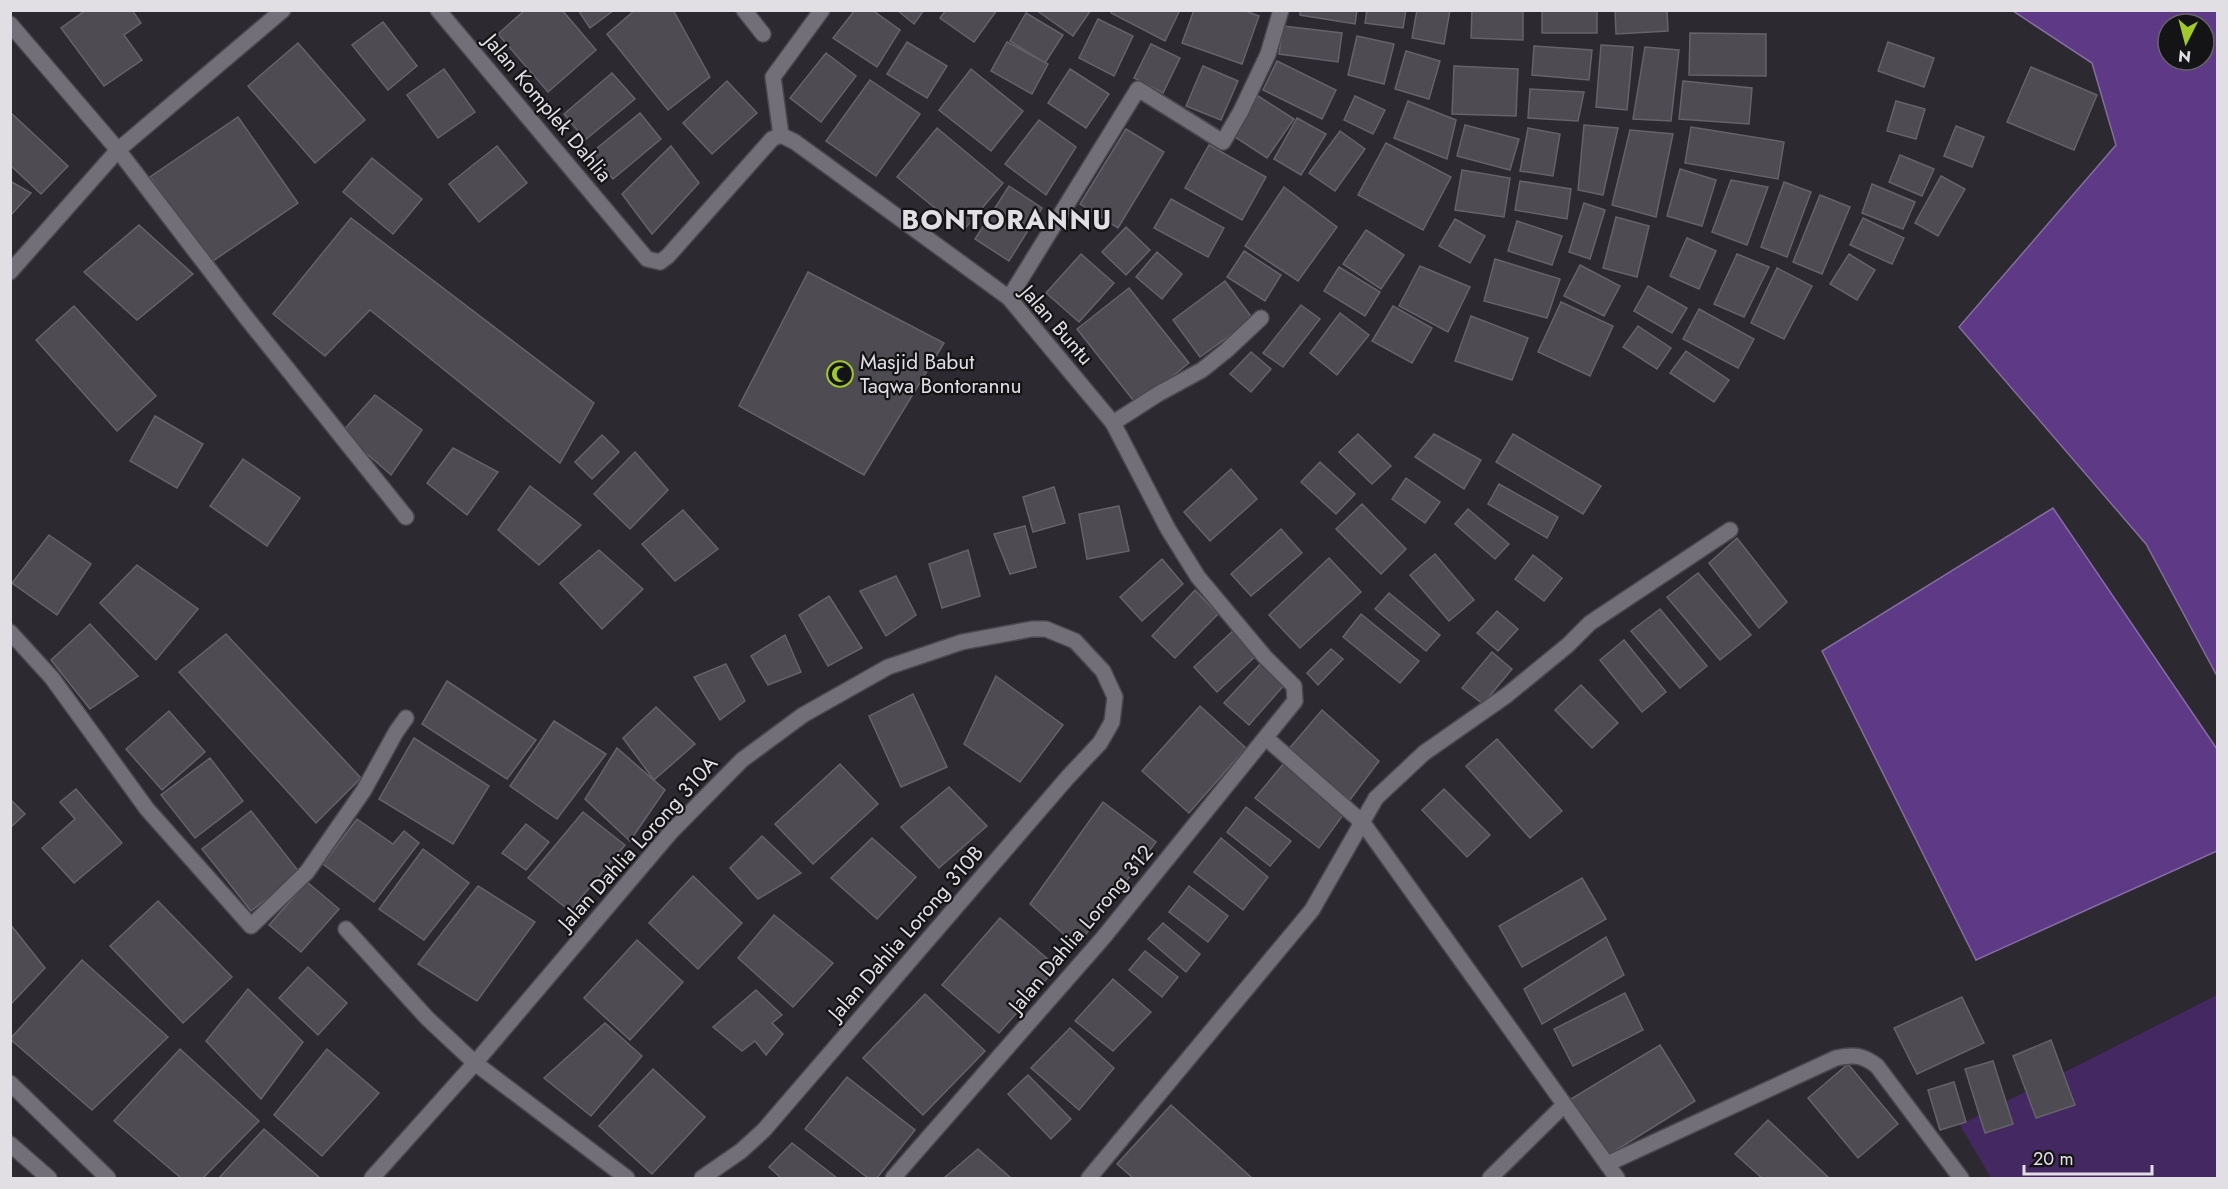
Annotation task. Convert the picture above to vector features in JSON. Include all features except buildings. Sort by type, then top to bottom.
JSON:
[{"type":"street","points":[[10,272],[118,150],[283,10]]},
{"type":"street","name":"Jalan Komplek Dahlia","points":[[438,10],[647,259],[660,262],[668,256],[772,139],[782,135]]},
{"type":"street","points":[[744,10],[763,34]]},
{"type":"street","points":[[782,135],[773,77],[822,10]]},
{"type":"street","points":[[1009,298],[1138,89],[1223,142],[1241,111],[1268,54],[1281,10]]},
{"type":"street","points":[[10,24],[118,150],[245,316],[406,518]]},
{"type":"street","name":"Jalan Buntu","points":[[782,135],[795,142],[1009,298],[1115,427],[1168,529],[1198,577],[1265,657],[1294,686],[1295,701]]},
{"type":"street","points":[[1115,427],[1158,394],[1202,370],[1261,318]]},
{"type":"street","points":[[1089,1179],[1312,910],[1376,798],[1424,753],[1507,695],[1568,645],[1590,623],[1730,530]]},
{"type":"street","name":"Jalan Dahlia Lorong 310A","points":[[372,1179],[671,832],[742,760],[803,715],[888,667],[962,642],[1032,629],[1046,629],[1075,640]]},
{"type":"street","points":[[10,632],[52,678],[147,809],[250,926],[307,872],[364,790],[406,718]]},
{"type":"street","name":"Jalan Dahlia Lorong 310B","points":[[702,1179],[741,1151],[764,1130],[1060,786],[1100,743],[1112,722],[1115,697],[1103,671],[1075,640]]},
{"type":"street","name":"Jalan Dahlia Lorong 312","points":[[893,1179],[1103,938],[1295,701]]},
{"type":"street","points":[[1266,738],[1363,823],[1617,1179]]},
{"type":"street","points":[[346,929],[427,1018],[475,1062],[627,1179]]},
{"type":"street","points":[[1606,1164],[1849,1054],[1860,1056],[1878,1066],[1961,1179]]},
{"type":"street","points":[[10,1083],[108,1179]]},
{"type":"street","points":[[1490,1179],[1563,1106]]},
{"type":"street","points":[[10,1144],[49,1179]]},
{"type":"shaded area","points":[[2013,11],[2217,11],[2217,676],[2146,544],[1959,327],[2116,145],[2092,63]]},
{"type":"shaded area","points":[[2053,508],[2217,749],[2217,851],[1976,960],[1822,651]]},
{"type":"shaded area","points":[[2217,995],[2217,1178],[1991,1178],[1960,1125]]},
{"type":"place","name":"Masjid Babut Taqwa Bontorannu","points":[[840,374]]},
{"type":"district","name":"BONTORANNU","points":[[1007,220]]}]
